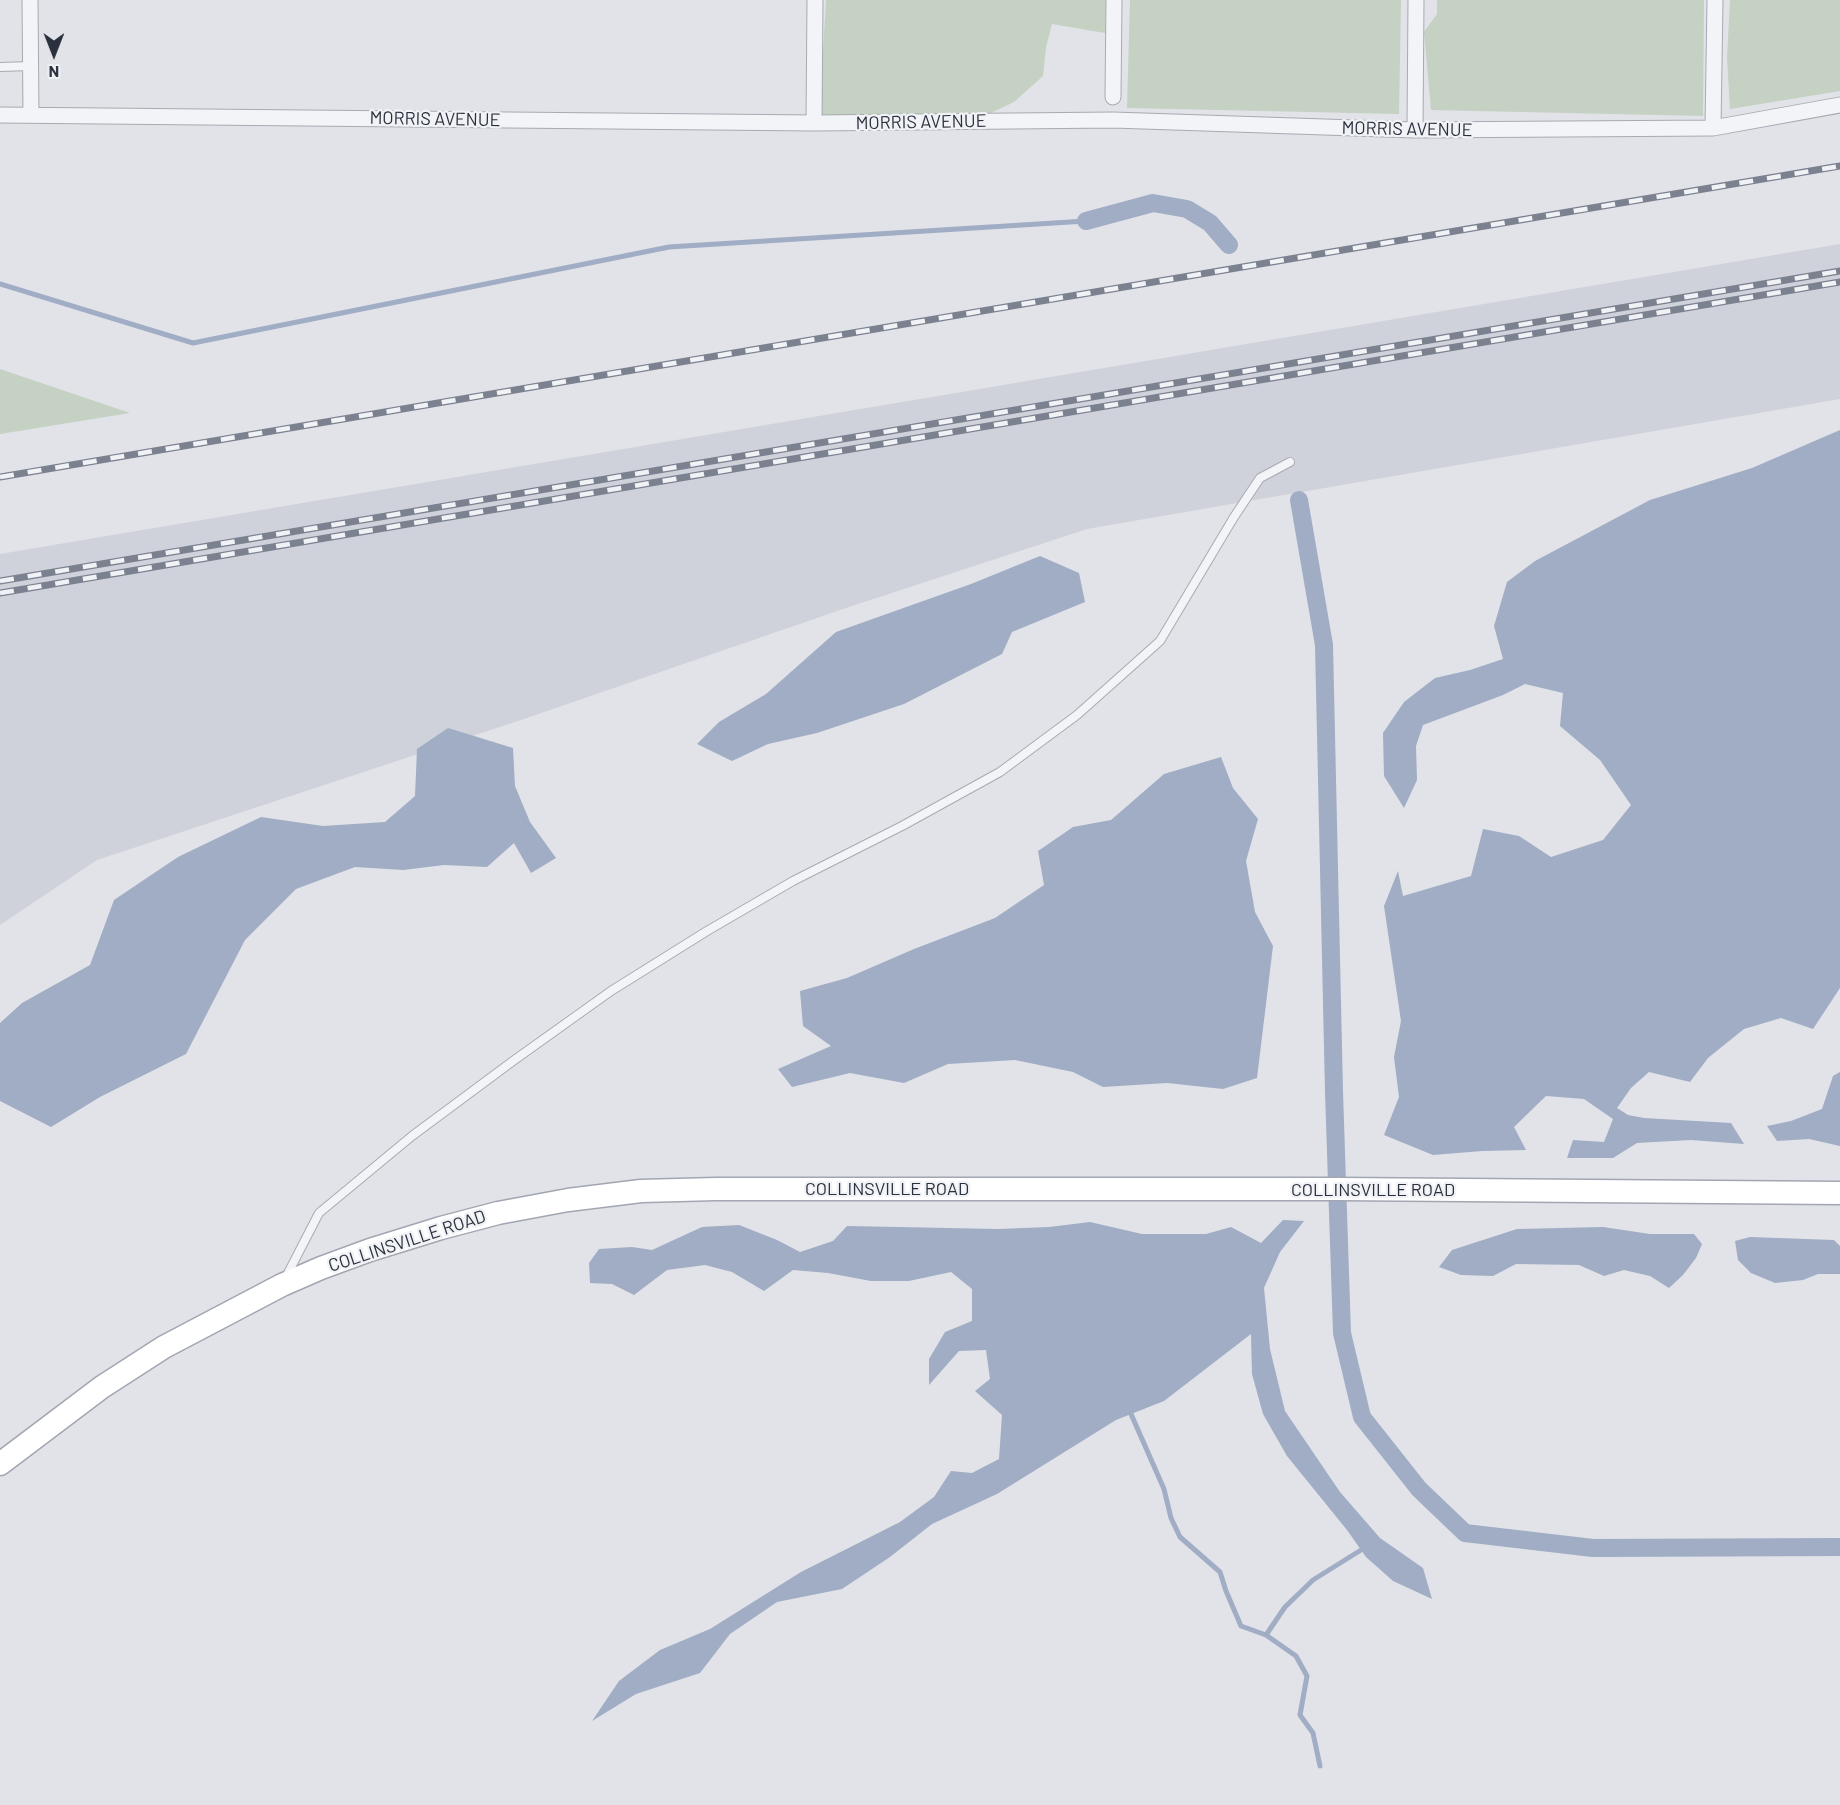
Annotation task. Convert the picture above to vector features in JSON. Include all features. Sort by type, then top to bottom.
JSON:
[{"type":"main road","name":"COLLINSVILLE ROAD","points":[[0,1463],[102,1386],[164,1347],[282,1285],[370,1250],[441,1228],[498,1213],[568,1200],[641,1191],[716,1189],[1840,1193]]},
{"type":"street","points":[[30,0],[31,115]]},
{"type":"street","points":[[814,123],[815,0]]},
{"type":"street","points":[[1113,98],[1114,0]]},
{"type":"street","points":[[1415,130],[1416,0]]},
{"type":"street","points":[[1713,128],[1715,0]]},
{"type":"street","name":"MORRIS AVENUE","points":[[0,115],[814,123],[1113,120],[1415,130],[1713,128],[1840,105]]},
{"type":"lane","points":[[0,67],[30,66]]},
{"type":"lane","points":[[282,1285],[319,1212],[412,1136],[513,1061],[611,992],[707,931],[793,881],[902,826],[1000,772],[1077,715],[1160,641],[1260,478],[1290,462]]},
{"type":"shaded area","points":[[1840,244],[1840,399],[1087,529],[97,860],[0,925],[0,554]]},
{"type":"green space","points":[[826,0],[1106,0],[1105,33],[1052,24],[1046,47],[1043,76],[1014,102],[978,119],[819,123]]},
{"type":"green space","points":[[1130,0],[1401,0],[1399,114],[1127,108]]},
{"type":"green space","points":[[1437,0],[1704,0],[1703,116],[1431,110],[1424,32],[1437,14]]},
{"type":"green space","points":[[1730,0],[1840,0],[1840,91],[1730,109],[1727,58]]},
{"type":"green space","points":[[0,369],[130,413],[0,434]]},
{"type":"water","points":[[1840,430],[1840,988],[1813,1029],[1781,1018],[1744,1029],[1708,1058],[1690,1082],[1649,1072],[1631,1088],[1617,1108],[1628,1115],[1644,1118],[1731,1123],[1744,1144],[1691,1140],[1637,1143],[1613,1158],[1567,1158],[1573,1140],[1604,1142],[1613,1119],[1584,1099],[1546,1096],[1514,1127],[1526,1150],[1433,1155],[1384,1135],[1399,1097],[1394,1057],[1401,1021],[1384,906],[1398,871],[1403,896],[1471,876],[1483,829],[1519,836],[1551,857],[1603,840],[1631,805],[1600,760],[1560,726],[1563,693],[1525,684],[1503,695],[1423,725],[1416,746],[1417,780],[1404,808],[1384,776],[1383,733],[1404,702],[1435,678],[1503,659],[1494,626],[1507,582],[1535,561],[1650,500],[1752,468]]},
{"type":"water","points":[[1040,556],[1079,573],[1085,602],[1012,632],[1002,654],[904,704],[817,733],[768,744],[732,761],[697,744],[719,722],[766,694],[836,632],[971,584]]},
{"type":"water","points":[[448,728],[513,748],[515,786],[530,822],[556,858],[531,873],[514,843],[487,867],[444,865],[403,870],[355,867],[296,889],[245,940],[186,1054],[100,1097],[51,1127],[0,1101],[0,1023],[22,1003],[90,965],[114,900],[178,857],[261,817],[323,826],[385,822],[415,796],[417,749]]},
{"type":"water","points":[[1221,757],[1233,788],[1258,819],[1246,861],[1255,912],[1273,946],[1257,1078],[1223,1089],[1167,1083],[1103,1087],[1073,1072],[1015,1060],[948,1064],[904,1083],[850,1073],[792,1087],[778,1069],[831,1046],[803,1026],[800,991],[847,978],[995,918],[1044,885],[1038,851],[1073,827],[1111,820],[1164,774]]},
{"type":"water","points":[[1840,1072],[1840,1146],[1809,1139],[1777,1141],[1767,1126],[1791,1121],[1822,1109],[1833,1076]]},
{"type":"water","points":[[1283,1220],[1304,1221],[1280,1252],[1264,1288],[1270,1349],[1285,1411],[1340,1492],[1380,1538],[1423,1568],[1432,1599],[1393,1581],[1366,1557],[1287,1456],[1263,1414],[1252,1374],[1251,1334],[1164,1401],[1116,1420],[997,1494],[932,1524],[890,1557],[842,1589],[777,1602],[730,1634],[700,1673],[636,1694],[592,1721],[619,1681],[660,1650],[710,1629],[801,1572],[900,1522],[934,1497],[951,1471],[972,1473],[999,1459],[1002,1415],[975,1391],[990,1379],[986,1350],[959,1351],[929,1385],[929,1359],[945,1332],[972,1321],[972,1289],[951,1272],[909,1281],[871,1281],[828,1273],[793,1270],[764,1291],[732,1272],[705,1265],[667,1270],[634,1295],[612,1284],[590,1283],[589,1263],[599,1249],[632,1247],[652,1250],[702,1227],[739,1225],[800,1252],[833,1241],[847,1226],[998,1229],[1049,1227],[1090,1222],[1142,1234],[1206,1234],[1231,1227],[1261,1243]]},
{"type":"water","points":[[1603,1227],[1650,1234],[1694,1234],[1702,1244],[1696,1258],[1669,1288],[1650,1276],[1624,1270],[1604,1276],[1579,1265],[1516,1264],[1493,1276],[1461,1275],[1439,1267],[1452,1250],[1517,1229]]},
{"type":"water","points":[[1750,1237],[1834,1240],[1840,1246],[1840,1274],[1818,1274],[1803,1280],[1775,1283],[1751,1273],[1738,1260],[1735,1241]]},
{"type":"waterway","points":[[1086,221],[1153,203],[1187,209],[1210,223],[1229,245]]},
{"type":"waterway","points":[[0,284],[193,343],[669,247],[1086,221]]},
{"type":"waterway","points":[[1299,500],[1324,645],[1342,1333],[1362,1417],[1419,1489],[1465,1533],[1593,1548],[1840,1547]]},
{"type":"waterway","points":[[1131,1414],[1164,1489],[1171,1518],[1180,1537],[1220,1572],[1241,1626],[1266,1635],[1296,1656],[1307,1676],[1300,1715],[1313,1733],[1320,1766]]},
{"type":"waterway","points":[[1266,1635],[1285,1607],[1313,1580],[1361,1550]]},
{"type":"railway","points":[[0,477],[1840,166]]},
{"type":"railway","points":[[0,581],[1840,271]]},
{"type":"railway","points":[[0,593],[1840,282]]}]
